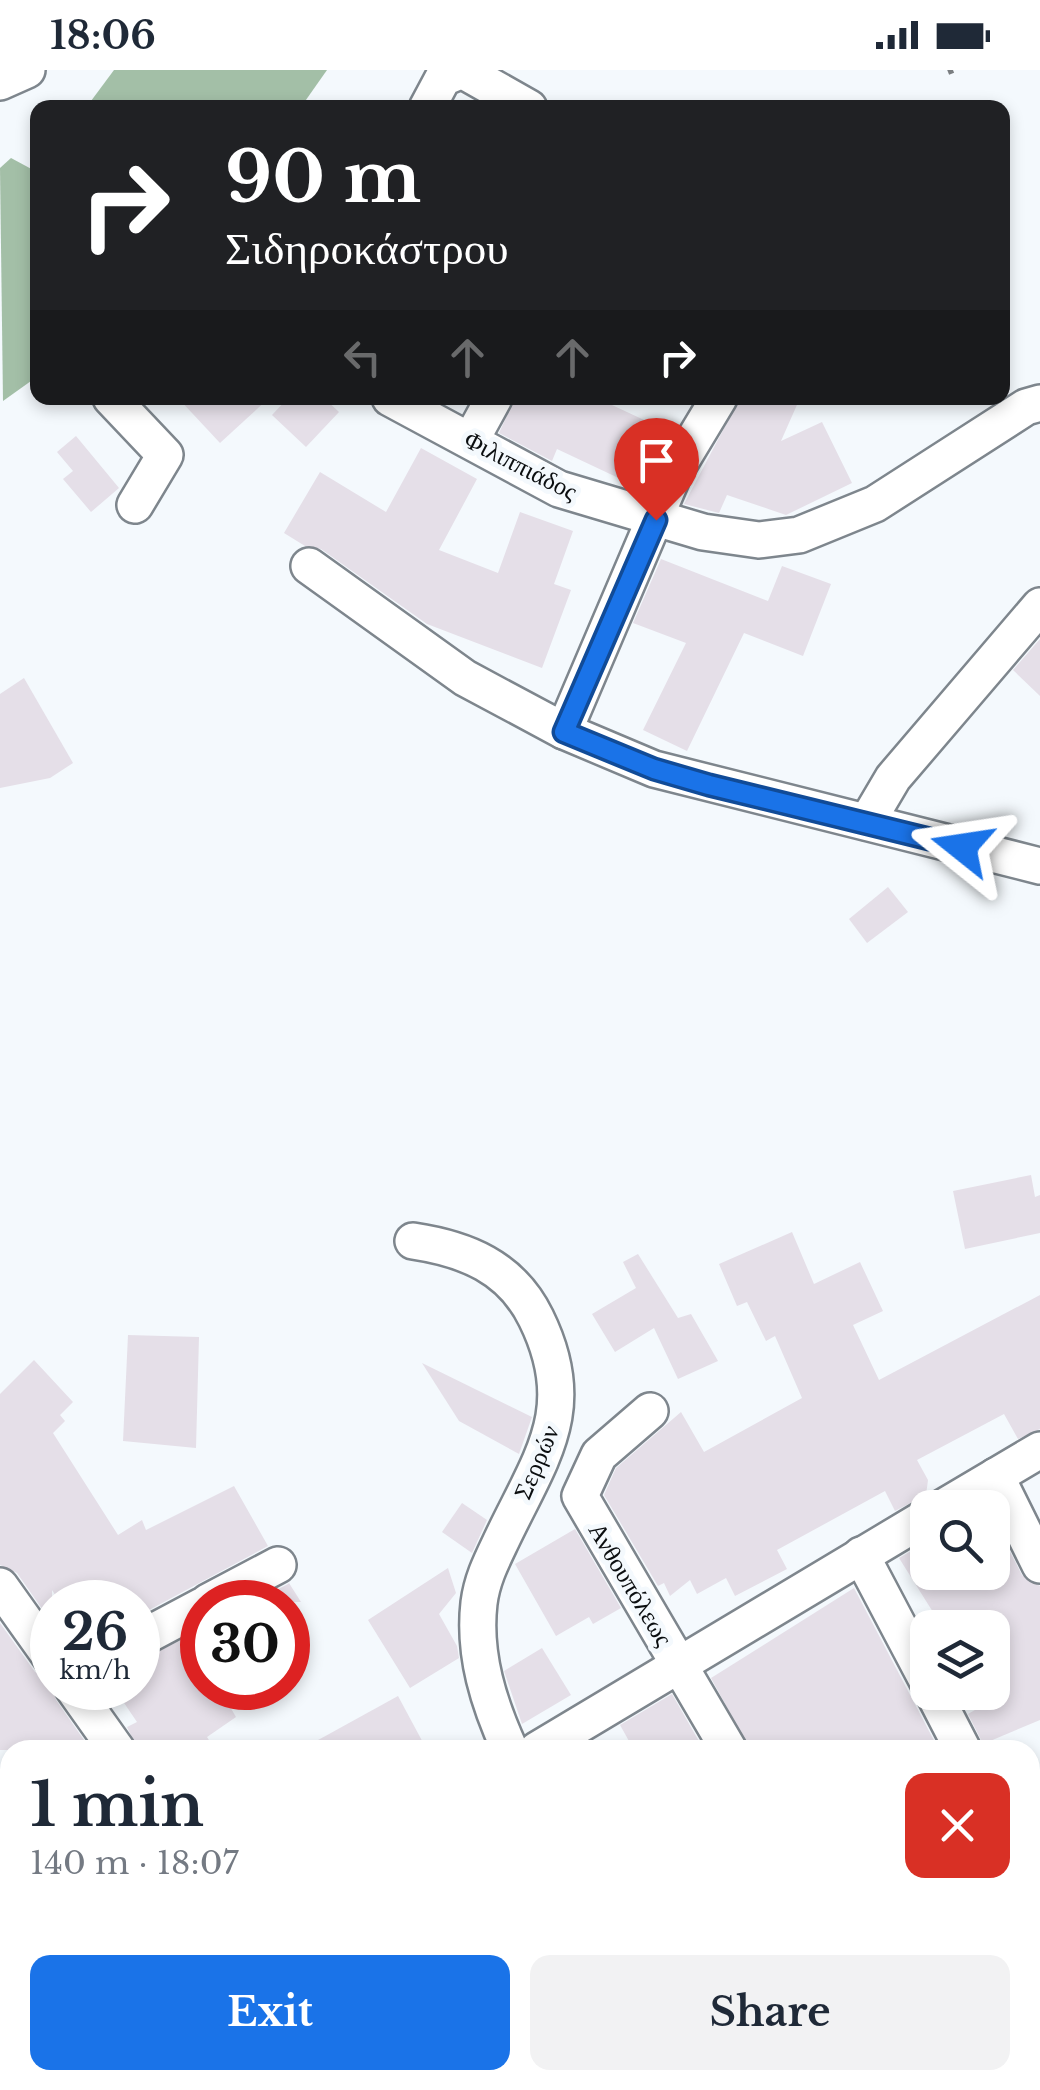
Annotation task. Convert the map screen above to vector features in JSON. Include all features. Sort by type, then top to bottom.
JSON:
[{"type":"street","points":[[0,82],[27,70]]},
{"type":"street","points":[[431,100],[443,78],[451,72],[469,72],[516,100]]},
{"type":"street","name":"Φιλιππιάδος","points":[[403,405],[559,489],[656,520],[743,540],[799,535],[875,504],[999,410],[1040,404]]},
{"type":"street","points":[[118,405],[165,455],[135,506]]},
{"type":"street","points":[[470,440],[490,405]]},
{"type":"street","points":[[564,732],[680,461],[716,405]]},
{"type":"street","points":[[309,566],[465,678],[564,732],[672,774],[1040,866]]},
{"type":"street","points":[[867,822],[892,778],[1040,606]]},
{"type":"street","name":"Σερρών","points":[[413,1240],[480,1259],[512,1282],[538,1320],[556,1382],[558,1404],[550,1440],[488,1568],[479,1602],[484,1681],[506,1740]]},
{"type":"street","name":"Ανθουπόλεως","points":[[650,1412],[599,1455],[580,1496],[679,1666]]},
{"type":"street","points":[[972,1490],[1040,1450]]},
{"type":"street","points":[[996,1476],[1040,1565]]},
{"type":"street","name":"Ανθουπόλεως","points":[[554,1740],[910,1526]]},
{"type":"street","points":[[861,1555],[910,1648]]},
{"type":"street","points":[[250,1580],[278,1565]]},
{"type":"street","points":[[0,1586],[30,1628]]},
{"type":"street","points":[[679,1666],[723,1740]]},
{"type":"street","points":[[89,1710],[110,1740]]},
{"type":"street","points":[[943,1710],[959,1740]]},
{"type":"green space","points":[[114,70],[327,70],[306,100],[92,100]]},
{"type":"green space","points":[[11,158],[30,168],[30,382],[3,401],[0,168]]},
{"type":"building","points":[[185,405],[261,405],[220,443]]},
{"type":"building","points":[[281,405],[332,405],[339,412],[306,447],[272,415]]},
{"type":"building","points":[[512,405],[612,405],[657,426],[651,440],[665,446],[644,490],[557,449],[552,461],[499,433]]},
{"type":"building","points":[[736,405],[797,405],[781,441],[822,422],[852,483],[786,515],[727,495],[719,513],[684,504]]},
{"type":"building","points":[[76,436],[119,488],[91,512],[63,479],[73,471],[57,452]]},
{"type":"building","points":[[421,448],[477,479],[439,550],[498,573],[520,512],[573,531],[554,584],[571,590],[542,668],[427,624],[321,549],[305,546],[284,533],[320,472],[386,512]]},
{"type":"building","points":[[661,559],[768,601],[782,566],[831,584],[803,656],[744,633],[687,751],[643,730],[686,643],[633,623]]},
{"type":"building","points":[[1040,639],[1040,696],[1013,670]]},
{"type":"building","points":[[24,678],[73,763],[50,778],[0,788],[0,694]]},
{"type":"building","points":[[888,887],[908,912],[867,943],[849,919]]},
{"type":"building","points":[[1031,1175],[1035,1197],[1040,1195],[1040,1233],[965,1249],[953,1191]]},
{"type":"building","points":[[792,1232],[814,1284],[860,1262],[883,1311],[853,1325],[879,1380],[1040,1295],[1040,1429],[1018,1439],[1004,1414],[917,1460],[928,1480],[927,1490],[910,1490],[910,1503],[895,1511],[885,1491],[777,1550],[787,1569],[735,1596],[726,1578],[697,1594],[690,1580],[670,1596],[664,1583],[658,1586],[604,1495],[616,1468],[681,1412],[704,1452],[802,1398],[775,1336],[766,1341],[747,1302],[737,1306],[719,1264]]},
{"type":"building","points":[[638,1254],[678,1318],[691,1314],[718,1361],[678,1379],[654,1328],[615,1352],[592,1314],[636,1288],[623,1262]]},
{"type":"building","points":[[128,1335],[199,1337],[196,1448],[123,1441]]},
{"type":"building","points":[[34,1360],[73,1402],[60,1415],[65,1421],[53,1433],[118,1535],[142,1520],[146,1530],[234,1486],[268,1546],[205,1580],[180,1580],[180,1593],[160,1604],[160,1580],[30,1580],[30,1592],[17,1573],[0,1565],[0,1394]]},
{"type":"building","points":[[422,1363],[532,1417],[519,1454],[459,1421]]},
{"type":"building","points":[[462,1503],[487,1520],[472,1553],[442,1532]]},
{"type":"building","points":[[575,1529],[621,1608],[593,1624],[589,1617],[556,1636],[515,1564]]},
{"type":"building","points":[[910,1552],[910,1576],[899,1558]]},
{"type":"building","points":[[1010,1552],[1022,1575],[1040,1586],[1040,1720],[992,1740],[981,1740],[968,1714],[975,1710],[1010,1710],[1010,1610],[932,1610],[919,1590],[1010,1590]]},
{"type":"building","points":[[448,1568],[456,1593],[439,1614],[457,1646],[459,1658],[410,1688],[368,1620]]},
{"type":"building","points":[[854,1588],[910,1695],[910,1710],[918,1710],[934,1740],[745,1740],[711,1678]]},
{"type":"building","points":[[0,1623],[30,1665],[30,1710],[63,1710],[84,1740],[0,1740]]},
{"type":"building","points":[[180,1641],[180,1710],[232,1710],[236,1717],[207,1737],[209,1740],[133,1740],[127,1727],[137,1722],[129,1710],[160,1710],[160,1650]]},
{"type":"building","points":[[542,1648],[571,1695],[522,1724],[504,1671]]},
{"type":"building","points":[[672,1694],[698,1740],[628,1740],[620,1725]]},
{"type":"building","points":[[398,1696],[422,1740],[318,1740]]},
{"type":"route","points":[[656,520],[564,732],[654,769],[709,785],[962,847]]}]
